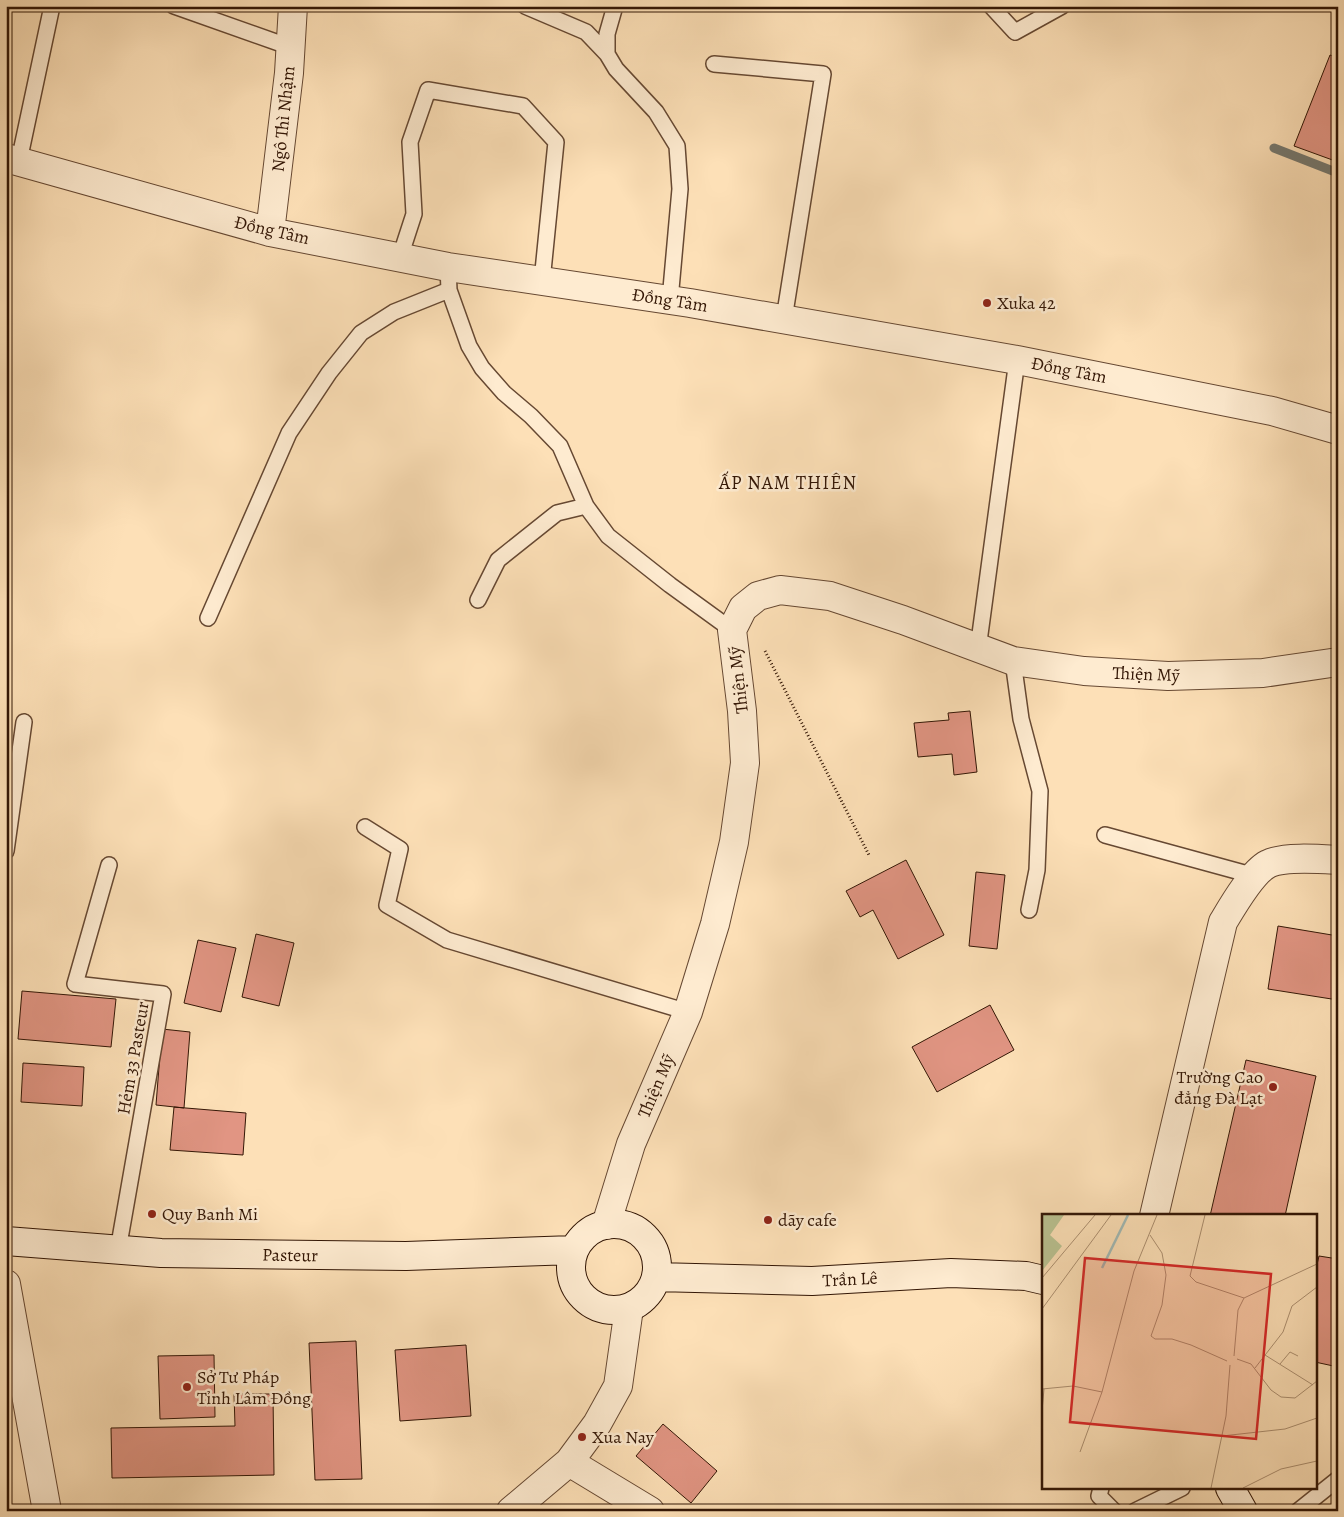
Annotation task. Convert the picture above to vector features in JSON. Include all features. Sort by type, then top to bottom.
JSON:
[{"type":"street","name":"Ngô Thì Nhậm","points":[[270,232],[289,72],[293,6]]},
{"type":"street","name":"Đồng Tâm","points":[[13,159],[270,232],[400,257],[448,279],[542,281],[784,319],[1017,360],[1272,411],[1338,430]]},
{"type":"street","name":"Thiện Mỹ","points":[[606,1224],[631,1144],[688,1012],[715,924],[734,842],[745,763],[738,619],[758,596],[780,590],[830,596],[903,620],[1013,661],[1084,671],[1168,676],[1263,673],[1338,662]]},
{"type":"street","points":[[1154,1214],[1222,922],[1238,895],[1268,864],[1286,860],[1317,858],[1338,860]]},
{"type":"street","points":[[606,1224],[621,1224],[634,1228],[646,1237],[658,1263],[656,1277],[651,1290],[642,1301],[629,1308],[615,1311],[600,1309],[588,1302],[578,1292],[572,1278],[571,1264],[574,1250],[582,1238],[593,1229],[606,1224]]},
{"type":"street","name":"Pasteur","points":[[6,1241],[160,1253],[406,1256],[574,1250]]},
{"type":"street","name":"Trần Lê","points":[[656,1277],[812,1281],[951,1273],[1026,1276],[1042,1280]]},
{"type":"street","points":[[6,1284],[46,1511]]},
{"type":"street","points":[[511,1511],[569,1462],[597,1424],[618,1386],[629,1308]]},
{"type":"street","points":[[569,1462],[650,1511]]},
{"type":"street","points":[[1231,1490],[1243,1511]]},
{"type":"lane","points":[[13,159],[52,6]]},
{"type":"lane","points":[[174,6],[290,47]]},
{"type":"lane","points":[[525,6],[586,32],[607,54],[616,69],[656,112],[677,146],[680,189],[670,300]]},
{"type":"lane","points":[[607,54],[607,34],[615,6]]},
{"type":"lane","points":[[990,6],[1015,32],[1062,6]]},
{"type":"lane","points":[[714,64],[823,74],[784,319]]},
{"type":"lane","points":[[400,257],[414,214],[410,142],[428,90],[514,104],[523,106],[556,142],[542,281]]},
{"type":"lane","points":[[208,618],[289,433],[329,373],[361,333],[448,279],[469,346],[482,368],[504,393],[531,416],[560,446],[586,506],[608,536],[670,585],[738,619]]},
{"type":"lane","points":[[978,649],[1017,360]]},
{"type":"lane","points":[[478,600],[498,560],[557,513],[586,506]]},
{"type":"lane","points":[[1013,661],[1021,719],[1040,791],[1037,870],[1029,910]]},
{"type":"lane","points":[[6,852],[24,722]]},
{"type":"lane","points":[[365,827],[400,848],[387,905],[447,940],[688,1012]]},
{"type":"lane","points":[[1105,835],[1255,876]]},
{"type":"lane","name":"Hẻm 33 Pasteur","points":[[109,865],[75,984],[163,994],[118,1250]]},
{"type":"lane","points":[[1298,1511],[1338,1479]]},
{"type":"lane","points":[[1100,1490],[1099,1496],[1114,1511]]},
{"type":"lane","points":[[1135,1511],[1178,1490]]},
{"type":"path","points":[[738,619],[869,855]]},
{"type":"building","points":[[1330,55],[1338,58],[1338,162],[1294,146]]},
{"type":"building","points":[[970,711],[977,772],[954,775],[952,754],[918,757],[914,723],[949,720],[948,713]]},
{"type":"building","points":[[906,860],[944,935],[898,959],[873,910],[860,917],[846,891]]},
{"type":"building","points":[[976,872],[1005,875],[997,949],[969,946]]},
{"type":"building","points":[[1278,926],[1338,936],[1338,1000],[1268,989]]},
{"type":"building","points":[[256,934],[294,943],[279,1006],[242,997]]},
{"type":"building","points":[[198,940],[236,948],[221,1012],[184,1003]]},
{"type":"building","points":[[22,991],[116,999],[111,1047],[18,1039]]},
{"type":"building","points":[[990,1005],[1014,1050],[937,1092],[912,1047]]},
{"type":"building","points":[[162,1029],[190,1032],[184,1108],[156,1105]]},
{"type":"building","points":[[1246,1060],[1316,1076],[1285,1214],[1210,1214]]},
{"type":"building","points":[[23,1063],[84,1067],[82,1106],[21,1102]]},
{"type":"building","points":[[174,1107],[246,1113],[243,1155],[170,1150]]},
{"type":"building","points":[[1319,1256],[1338,1259],[1338,1367],[1316,1362],[1316,1269]]},
{"type":"building","points":[[356,1341],[362,1479],[315,1480],[309,1343]]},
{"type":"building","points":[[466,1345],[471,1416],[400,1421],[395,1350]]},
{"type":"building","name":"Sở Tư Pháp Tỉnh Lâm Đồng","points":[[214,1355],[215,1417],[160,1419],[158,1356]]},
{"type":"building","points":[[234,1394],[273,1394],[274,1475],[112,1478],[111,1428],[235,1426]]},
{"type":"building","points":[[663,1424],[717,1471],[691,1503],[636,1456]]},
{"type":"waterway","points":[[1274,148],[1338,173]]},
{"type":"place","name":"Xuka 42","points":[[987,303]]},
{"type":"place","name":"Trường Cao đẳng Đà Lạt","points":[[1273,1087]]},
{"type":"place","name":"Quy Banh Mi","points":[[152,1214]]},
{"type":"place","name":"dãy cafe","points":[[768,1220]]},
{"type":"place","name":"Sở Tư Pháp Tỉnh Lâm Đồng","points":[[187,1387]]},
{"type":"place","name":"Xua Nay","points":[[582,1437]]},
{"type":"district","name":"ẤP NAM THIÊN","points":[[788,482]]}]
